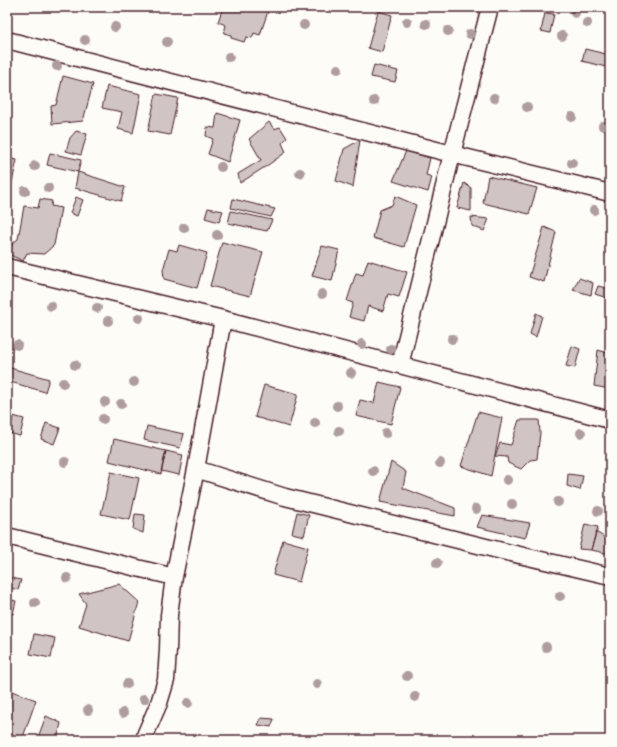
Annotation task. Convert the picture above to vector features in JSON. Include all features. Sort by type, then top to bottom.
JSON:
[{"type":"street","points":[[400,365],[490,7]]},
{"type":"street","points":[[7,40],[610,193]]},
{"type":"street","points":[[7,267],[223,318],[610,420]]},
{"type":"street","points":[[144,740],[159,703],[166,680],[169,615],[174,577],[196,469],[223,318]]},
{"type":"street","points":[[196,469],[292,498],[498,550],[610,576]]},
{"type":"street","points":[[7,536],[174,577]]},
{"type":"building","points":[[223,7],[269,8],[260,35],[254,33],[252,38],[246,37],[244,42],[231,38],[231,35],[224,33],[226,25],[218,22]]},
{"type":"building","points":[[378,11],[392,15],[382,52],[368,48]]},
{"type":"building","points":[[545,13],[554,14],[550,33],[541,31]]},
{"type":"building","points":[[585,49],[610,55],[610,68],[582,61]]},
{"type":"building","points":[[374,65],[398,71],[395,82],[371,77]]},
{"type":"building","points":[[63,76],[93,84],[83,121],[52,124],[51,106],[56,105]]},
{"type":"building","points":[[107,86],[141,94],[133,133],[118,129],[122,112],[102,108]]},
{"type":"building","points":[[156,94],[178,98],[170,135],[148,131]]},
{"type":"building","points":[[217,113],[240,120],[228,162],[208,154],[213,139],[206,136],[207,127],[215,128]]},
{"type":"building","points":[[269,122],[274,129],[280,127],[287,138],[282,143],[286,152],[240,183],[238,174],[261,160],[249,139]]},
{"type":"building","points":[[76,131],[87,134],[81,155],[66,151],[70,138]]},
{"type":"building","points":[[360,140],[353,187],[336,181],[344,149]]},
{"type":"building","points":[[406,151],[430,158],[426,175],[432,177],[428,192],[393,181]]},
{"type":"building","points":[[50,153],[81,160],[78,172],[47,165]]},
{"type":"building","points":[[7,158],[17,160],[11,187],[7,186]]},
{"type":"building","points":[[78,172],[125,187],[121,201],[75,188]]},
{"type":"building","points":[[488,176],[537,188],[529,214],[483,203]]},
{"type":"building","points":[[464,183],[471,188],[471,211],[457,208]]},
{"type":"building","points":[[395,196],[416,205],[404,247],[373,238],[380,210],[392,205]]},
{"type":"building","points":[[76,197],[83,200],[77,216],[70,213]]},
{"type":"building","points":[[40,199],[52,201],[51,206],[61,208],[54,245],[44,254],[27,253],[23,261],[8,254],[13,243],[18,239],[24,206],[38,208]]},
{"type":"building","points":[[233,199],[275,209],[271,217],[231,208]]},
{"type":"building","points":[[208,208],[223,211],[219,222],[205,218]]},
{"type":"building","points":[[231,211],[272,220],[267,231],[228,223]]},
{"type":"building","points":[[471,217],[489,219],[484,231],[472,226]]},
{"type":"building","points":[[544,227],[556,232],[544,282],[529,277]]},
{"type":"building","points":[[222,242],[263,252],[250,296],[210,286]]},
{"type":"building","points":[[179,245],[207,253],[197,288],[164,279],[163,270],[169,249],[177,251]]},
{"type":"building","points":[[322,246],[339,250],[332,281],[312,276]]},
{"type":"building","points":[[610,247],[610,256],[606,256]]},
{"type":"building","points":[[368,260],[407,272],[399,297],[388,294],[383,311],[368,306],[364,321],[349,317],[353,303],[347,301],[356,273],[363,275]]},
{"type":"building","points":[[579,278],[593,283],[591,295],[573,290]]},
{"type":"building","points":[[598,286],[610,289],[610,299],[595,294]]},
{"type":"building","points":[[536,313],[542,316],[536,337],[530,334]]},
{"type":"building","points":[[572,346],[580,349],[575,368],[566,366]]},
{"type":"building","points":[[598,350],[610,354],[610,389],[594,386]]},
{"type":"building","points":[[7,367],[49,379],[45,392],[7,381]]},
{"type":"building","points":[[379,382],[400,387],[391,424],[356,416],[360,400],[374,403]]},
{"type":"building","points":[[264,385],[298,394],[289,427],[255,417]]},
{"type":"building","points":[[478,412],[502,418],[491,476],[461,466]]},
{"type":"building","points":[[13,416],[24,419],[20,436],[9,433]]},
{"type":"building","points":[[519,420],[539,420],[540,433],[537,459],[530,460],[521,469],[508,463],[507,457],[495,456],[500,443],[511,445]]},
{"type":"building","points":[[46,423],[60,428],[54,444],[41,439]]},
{"type":"building","points":[[147,426],[184,434],[180,448],[144,440]]},
{"type":"building","points":[[114,439],[166,451],[161,474],[109,461]]},
{"type":"building","points":[[166,451],[183,455],[179,475],[161,471]]},
{"type":"building","points":[[391,462],[406,472],[403,488],[455,508],[455,516],[380,502]]},
{"type":"building","points":[[111,472],[139,478],[130,520],[101,514]]},
{"type":"building","points":[[568,474],[583,476],[580,490],[567,486]]},
{"type":"building","points":[[297,512],[309,515],[304,536],[292,533]]},
{"type":"building","points":[[135,514],[145,515],[143,533],[133,529]]},
{"type":"building","points":[[482,515],[530,523],[525,538],[477,527]]},
{"type":"building","points":[[585,524],[598,527],[591,550],[579,549]]},
{"type":"building","points":[[596,532],[610,541],[610,554],[591,550]]},
{"type":"building","points":[[283,540],[308,547],[299,582],[273,575]]},
{"type":"building","points":[[7,577],[21,580],[18,590],[8,587],[7,590]]},
{"type":"building","points":[[119,584],[139,602],[128,641],[79,626],[86,604],[79,594]]},
{"type":"building","points":[[7,599],[16,601],[13,614],[7,613]]},
{"type":"building","points":[[34,634],[55,638],[51,658],[30,654]]},
{"type":"building","points":[[9,690],[36,700],[22,740],[7,735],[7,697]]},
{"type":"building","points":[[46,716],[61,723],[57,740],[37,740]]},
{"type":"building","points":[[261,718],[274,719],[271,727],[258,725]]}]
